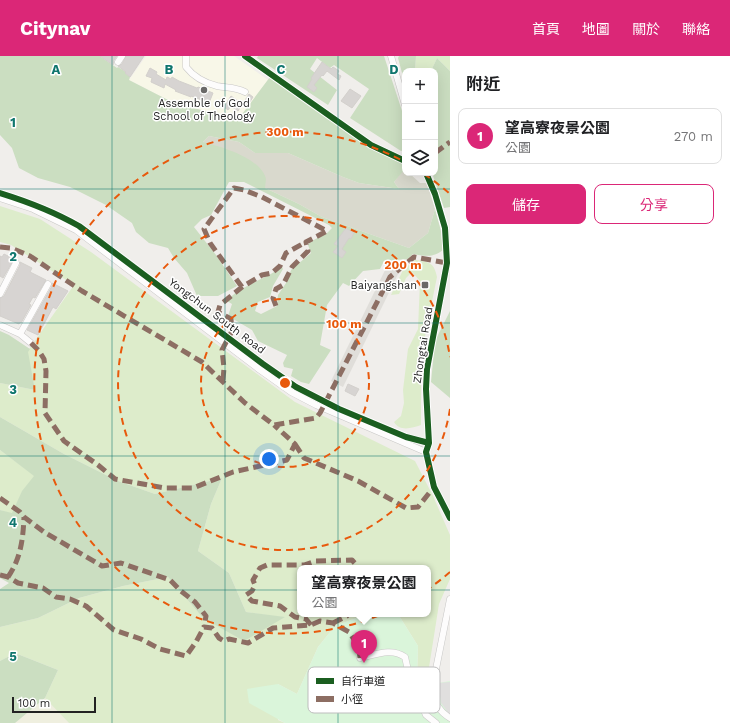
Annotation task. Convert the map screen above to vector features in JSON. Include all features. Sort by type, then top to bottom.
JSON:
[{"type":"street","points":[[186,56],[186,67],[199,78],[216,86],[233,87],[245,92]]},
{"type":"street","points":[[245,56],[371,145],[402,160]]},
{"type":"street","points":[[392,57],[405,104]]},
{"type":"street","name":"Zhongtai Road","points":[[426,452],[429,444],[426,389],[427,369],[447,263],[445,228],[427,176]]},
{"type":"street","name":"Yongchun South Road","points":[[0,193],[33,206],[78,228],[223,333],[291,392],[316,405],[426,452]]},
{"type":"street","name":"Yongchun South Road","points":[[0,198],[33,206]]},
{"type":"street","name":"Yongchun South Road","points":[[78,228],[220,339],[262,367],[296,387],[339,408],[406,437],[429,444]]},
{"type":"street","points":[[0,294],[16,263]]},
{"type":"street","points":[[20,334],[48,284]]},
{"type":"street","points":[[0,326],[20,334],[30,343]]},
{"type":"street","points":[[426,452],[434,487],[450,518]]},
{"type":"street","points":[[436,667],[450,598]]},
{"type":"street","points":[[360,658],[388,651],[398,652],[405,657],[407,667]]},
{"type":"street","points":[[440,710],[450,718]]},
{"type":"street","points":[[425,713],[436,723]]},
{"type":"shaded area","name":"Assemble of God School of Theology","points":[[146,56],[234,56],[268,80],[237,121],[168,100],[129,80]]},
{"type":"shaded area","points":[[209,136],[239,142],[255,153],[288,153],[359,183],[399,189],[394,182],[402,172],[402,176],[412,176],[420,183],[427,183],[435,209],[428,233],[409,248],[322,217],[265,188],[203,142]]},
{"type":"shaded area","points":[[388,264],[400,270],[343,387],[331,381]]},
{"type":"shaded area","points":[[450,682],[450,715],[441,703],[440,683]]},
{"type":"green space","points":[[0,56],[102,56],[101,57],[117,68],[118,67],[126,72],[125,73],[130,77],[129,80],[168,100],[237,121],[270,77],[371,147],[402,162],[402,173],[394,182],[399,189],[359,183],[288,153],[255,153],[239,142],[209,136],[203,142],[230,150],[249,159],[263,172],[266,179],[265,188],[322,217],[409,248],[428,233],[435,209],[441,231],[443,250],[432,255],[425,256],[413,254],[408,259],[384,261],[380,269],[363,271],[349,286],[343,283],[327,305],[320,345],[331,350],[309,384],[301,382],[291,376],[293,369],[284,367],[283,363],[287,355],[258,341],[252,330],[228,316],[232,304],[227,301],[238,291],[282,267],[283,269],[273,286],[270,297],[258,302],[255,311],[261,314],[277,306],[278,295],[288,280],[291,270],[311,253],[308,245],[310,242],[327,233],[332,228],[329,225],[244,182],[229,182],[211,215],[202,219],[194,227],[216,255],[237,286],[218,296],[197,296],[187,273],[174,258],[168,248],[149,243],[136,232],[132,223],[106,205],[70,187],[38,178],[19,168],[12,148],[0,135]]},
{"type":"green space","points":[[258,56],[384,56],[402,111],[402,151],[350,118],[369,89],[334,65],[330,68],[317,58],[310,69],[337,90],[328,105],[257,58]]},
{"type":"green space","points":[[399,56],[416,56],[415,68],[402,68],[402,73],[398,58]]},
{"type":"green space","points":[[416,56],[450,56],[450,71],[437,58],[432,68],[415,68]]},
{"type":"green space","points":[[437,58],[450,71],[450,207],[444,208],[433,176],[438,176],[438,68],[432,68]]},
{"type":"green space","points":[[0,206],[40,219],[91,252],[295,402],[415,461],[433,496],[450,535],[450,579],[439,604],[429,667],[417,667],[418,646],[400,617],[431,617],[431,565],[297,565],[297,617],[359,617],[335,626],[318,647],[297,694],[278,684],[278,720],[285,723],[69,723],[45,698],[58,670],[15,653],[0,661],[0,627],[38,618],[79,598],[123,586],[168,577],[203,618],[285,618],[246,612],[229,573],[198,551],[211,504],[222,478],[155,494],[118,481],[64,454],[0,417],[0,383],[35,390],[27,352],[74,285],[11,245],[0,242]]},
{"type":"green space","points":[[415,260],[424,261],[430,264],[434,268],[437,277],[421,356],[421,425],[403,428],[399,427],[394,422],[401,416],[404,403],[403,390],[408,349],[418,329],[420,281],[412,272],[406,278],[399,294],[391,295],[403,270]]},
{"type":"green space","points":[[450,311],[450,398],[431,382],[435,341]]},
{"type":"green space","points":[[0,331],[9,335],[30,349],[28,352],[35,390],[0,383]]},
{"type":"green space","points":[[0,417],[64,454],[118,481],[155,494],[222,478],[211,504],[198,551],[229,573],[246,612],[285,617],[244,641],[203,618],[168,577],[123,586],[79,598],[38,618],[0,627],[0,589],[9,583],[0,578],[0,510],[12,513],[22,491],[34,476],[0,450]]},
{"type":"green space","points":[[0,450],[35,476],[22,492],[12,514],[0,510]]},
{"type":"green space","points":[[359,617],[400,617],[418,646],[417,667],[309,667],[318,647],[335,626]]},
{"type":"green space","points":[[15,653],[58,670],[45,698],[15,723],[0,723],[0,661]]},
{"type":"green space","points":[[308,669],[308,713],[440,713],[440,683],[450,681],[450,723],[285,723],[249,703],[247,689],[278,684],[297,694]]},
{"type":"green space","points":[[45,698],[69,723],[15,723]]},
{"type":"building","points":[[100,56],[117,56],[113,65]]},
{"type":"building","points":[[126,56],[144,56],[130,77],[118,66],[122,64]]},
{"type":"building","points":[[322,62],[331,69],[333,67],[339,71],[337,74],[341,76],[339,80],[327,71],[314,85],[317,88],[314,92],[307,87],[312,79],[311,78]]},
{"type":"building","points":[[150,68],[166,80],[167,77],[171,79],[172,77],[213,93],[209,103],[175,91],[176,90],[165,84],[164,88],[151,82],[152,78],[146,76]]},
{"type":"building","points":[[350,89],[361,96],[352,108],[341,101]]},
{"type":"building","points":[[249,94],[253,97],[246,108],[242,105]]},
{"type":"building","points":[[231,96],[242,104],[238,111],[231,106],[228,110],[224,107]]},
{"type":"building","points":[[346,228],[354,233],[342,249],[346,252],[342,258],[333,252],[338,246],[334,244]]},
{"type":"building","points":[[4,254],[14,259],[3,278],[0,276],[0,256],[2,257]]},
{"type":"building","points":[[20,262],[32,268],[30,272],[46,280],[35,298],[33,297],[29,304],[31,305],[19,324],[0,316],[0,298],[4,296],[20,265]]},
{"type":"building","points":[[52,283],[68,291],[56,309],[53,307],[38,335],[27,330],[52,286]]},
{"type":"building","points":[[348,384],[359,389],[355,396],[345,391]]},
{"type":"marked path","points":[[438,151],[450,142]]},
{"type":"marked path","points":[[242,287],[210,243],[204,229],[234,188],[262,197],[327,231],[306,242],[308,251],[292,267],[283,285],[276,289],[273,298],[276,306]]},
{"type":"marked path","points":[[223,380],[224,368],[222,350],[232,331],[231,319],[218,312],[220,305],[242,287],[262,275],[272,273],[280,266],[286,253],[306,242]]},
{"type":"marked path","points":[[0,247],[11,248],[30,256],[82,291],[202,362],[245,403],[274,425],[316,418],[320,413],[390,277],[414,257],[447,263]]},
{"type":"marked path","points":[[31,343],[44,359],[46,371],[45,413],[64,441],[115,479],[165,488],[193,488],[233,472],[287,460],[295,444],[274,425]]},
{"type":"marked path","points":[[295,444],[304,458],[358,481],[406,508],[418,507],[434,487]]},
{"type":"marked path","points":[[0,498],[44,532],[102,566],[121,563],[170,580],[195,602],[206,616],[204,627]]},
{"type":"marked path","points":[[8,577],[19,555],[24,517]]},
{"type":"marked path","points":[[304,565],[316,561],[352,560],[356,565]]},
{"type":"marked path","points":[[297,565],[267,565],[260,568],[253,580],[255,585],[252,591],[246,595],[252,601],[280,606],[295,617],[306,619],[311,625]]},
{"type":"marked path","points":[[297,565],[304,565]]},
{"type":"marked path","points":[[0,575],[8,577],[18,583],[43,588],[56,597],[70,599],[86,606],[114,630],[141,639],[160,649],[186,656],[204,627],[212,628],[219,638],[224,641],[229,639],[248,643],[273,628],[311,625],[320,621],[333,623],[349,632],[359,647],[360,658]]},
{"type":"marked path","points":[[333,623],[345,617]]},
{"type":"cycle path","points":[[245,56],[371,145],[402,160]]},
{"type":"cycle path","points":[[427,176],[435,194],[445,228],[447,263],[427,369],[426,389],[429,443],[426,452],[434,487],[450,518]]},
{"type":"cycle path","points":[[0,193],[41,207],[79,226],[296,387],[339,409],[406,437],[429,443]]},
{"type":"place","name":"Assemble of God School of Theology","points":[[204,90]]},
{"type":"place","name":"Baiyangshan","points":[[425,285]]},
{"type":"place","name":"望高寮夜景公園","points":[[364,663]]}]
